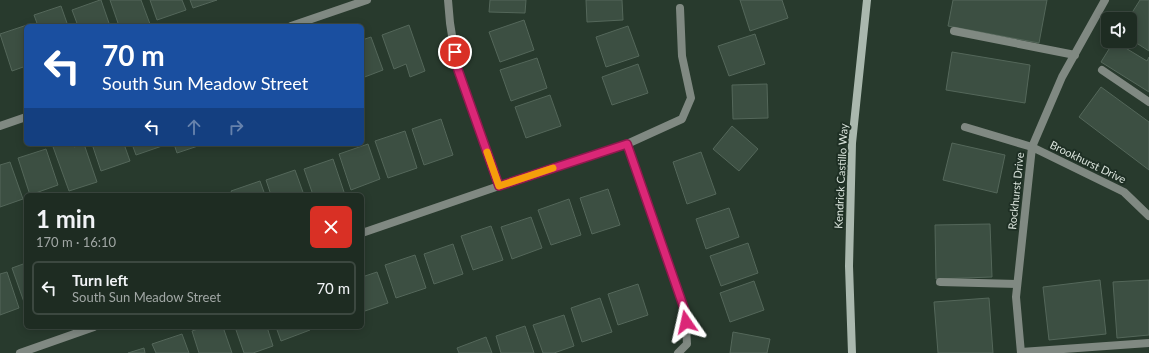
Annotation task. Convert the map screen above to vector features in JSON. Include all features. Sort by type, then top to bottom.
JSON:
[{"type":"main road","name":"Kendrick Castillo Way","points":[[852,353],[849,266],[852,143],[867,0]]},
{"type":"street","points":[[297,24],[367,0]]},
{"type":"street","points":[[448,0],[457,67],[499,186]]},
{"type":"street","name":"Rockhurst Drive","points":[[1021,352],[1016,297],[1032,147],[1062,77],[1105,0]]},
{"type":"street","points":[[364,233],[499,186],[627,144],[682,119],[691,98],[682,56],[680,8]]},
{"type":"street","points":[[954,31],[1075,54]]},
{"type":"street","points":[[1102,70],[1149,102]]},
{"type":"street","points":[[0,126],[24,118]]},
{"type":"street","name":"Brookhurst Drive","points":[[965,127],[1032,147],[1124,192],[1149,216]]},
{"type":"street","points":[[627,144],[685,311],[688,344],[678,353]]},
{"type":"street","points":[[940,282],[1017,284]]},
{"type":"street","points":[[20,353],[34,351],[89,329]]},
{"type":"street","points":[[1021,352],[1149,343]]},
{"type":"building","points":[[101,0],[109,24],[77,24],[72,10]]},
{"type":"building","points":[[110,0],[141,0],[150,24],[118,24]]},
{"type":"building","points":[[150,0],[182,0],[186,10],[157,20]]},
{"type":"building","points":[[190,0],[217,0],[193,8]]},
{"type":"building","points":[[490,0],[526,0],[525,13],[489,12]]},
{"type":"building","points":[[586,0],[622,0],[623,20],[587,22]]},
{"type":"building","points":[[740,0],[782,0],[788,18],[750,31]]},
{"type":"building","points":[[953,0],[1047,0],[1039,43],[948,26]]},
{"type":"building","points":[[1140,0],[1149,0],[1149,51],[1137,43],[1137,12],[1132,12]]},
{"type":"building","points":[[61,6],[67,24],[37,24],[34,15]]},
{"type":"building","points":[[524,20],[534,50],[500,62],[489,32]]},
{"type":"building","points":[[409,25],[425,71],[410,77],[406,64],[394,69],[382,35]]},
{"type":"building","points":[[24,26],[24,67],[12,71],[0,34]]},
{"type":"building","points":[[628,26],[639,56],[606,67],[596,37]]},
{"type":"building","points":[[755,34],[765,64],[729,76],[718,46]]},
{"type":"building","points":[[371,37],[383,70],[364,77],[364,39]]},
{"type":"building","points":[[1110,48],[1126,48],[1147,61],[1149,57],[1149,92],[1101,62]]},
{"type":"building","points":[[952,52],[1030,65],[1025,103],[946,90]]},
{"type":"building","points":[[537,58],[547,88],[511,101],[500,70]]},
{"type":"building","points":[[638,64],[648,93],[612,105],[602,77]]},
{"type":"building","points":[[767,84],[768,118],[733,119],[732,85]]},
{"type":"building","points":[[1101,87],[1149,122],[1149,170],[1079,117]]},
{"type":"building","points":[[550,95],[561,126],[526,138],[515,107]]},
{"type":"building","points":[[441,119],[453,155],[424,165],[412,129]]},
{"type":"building","points":[[732,126],[758,149],[739,171],[713,149]]},
{"type":"building","points":[[405,131],[417,168],[388,178],[375,141]]},
{"type":"building","points":[[952,143],[1005,155],[997,193],[943,180]]},
{"type":"building","points":[[368,144],[380,179],[351,190],[339,154]]},
{"type":"building","points":[[53,146],[85,146],[97,182],[69,191]]},
{"type":"building","points":[[93,146],[125,146],[130,161],[101,171]]},
{"type":"building","points":[[133,146],[162,146],[136,155]]},
{"type":"building","points":[[175,146],[198,146],[177,153]]},
{"type":"building","points":[[46,149],[58,185],[36,193],[29,193],[18,158]]},
{"type":"building","points":[[701,152],[716,194],[687,204],[673,162]]},
{"type":"building","points":[[333,159],[344,193],[312,193],[304,169]]},
{"type":"building","points":[[10,162],[23,199],[0,207],[0,165]]},
{"type":"building","points":[[295,170],[303,193],[270,193],[266,180]]},
{"type":"building","points":[[260,181],[264,193],[232,193],[231,191]]},
{"type":"building","points":[[608,189],[620,225],[592,234],[580,198]]},
{"type":"building","points":[[569,199],[581,235],[551,245],[538,210]]},
{"type":"building","points":[[729,208],[739,237],[706,249],[696,219]]},
{"type":"building","points":[[531,217],[542,248],[512,259],[501,227]]},
{"type":"building","points":[[990,224],[992,277],[936,279],[935,225]]},
{"type":"building","points":[[491,226],[503,260],[473,270],[461,236]]},
{"type":"building","points":[[748,243],[758,273],[721,286],[710,256]]},
{"type":"building","points":[[453,244],[463,274],[434,284],[424,254]]},
{"type":"building","points":[[415,255],[426,288],[396,298],[385,265]]},
{"type":"building","points":[[24,264],[24,302],[12,268]]},
{"type":"building","points":[[7,272],[19,308],[0,315],[0,274]]},
{"type":"building","points":[[377,272],[388,303],[364,311],[364,276]]},
{"type":"building","points":[[1100,280],[1106,334],[1049,340],[1043,287]]},
{"type":"building","points":[[1149,280],[1149,335],[1117,338],[1113,282]]},
{"type":"building","points":[[754,281],[764,310],[730,322],[720,293]]},
{"type":"building","points":[[638,284],[648,315],[618,325],[608,294]]},
{"type":"building","points":[[600,298],[612,332],[582,342],[571,308]]},
{"type":"building","points":[[989,298],[993,353],[938,353],[934,302]]},
{"type":"building","points":[[564,315],[574,346],[554,353],[543,353],[533,325]]},
{"type":"building","points":[[525,326],[534,353],[501,353],[496,336]]},
{"type":"building","points":[[198,329],[224,329],[232,353],[199,353],[192,331]]},
{"type":"building","points":[[236,329],[268,329],[273,346],[253,353],[244,353]]},
{"type":"building","points":[[277,329],[310,329],[310,330],[281,341]]},
{"type":"building","points":[[733,332],[770,339],[767,353],[730,353]]},
{"type":"building","points":[[182,334],[189,353],[156,353],[152,344]]},
{"type":"building","points":[[486,337],[492,353],[459,353],[457,348]]},
{"type":"building","points":[[144,348],[145,353],[128,353]]},
{"type":"slow traffic","points":[[487,152],[499,186],[553,168]]},
{"type":"route","points":[[455,52],[457,67],[499,186],[627,144],[685,311],[686,322]]}]
